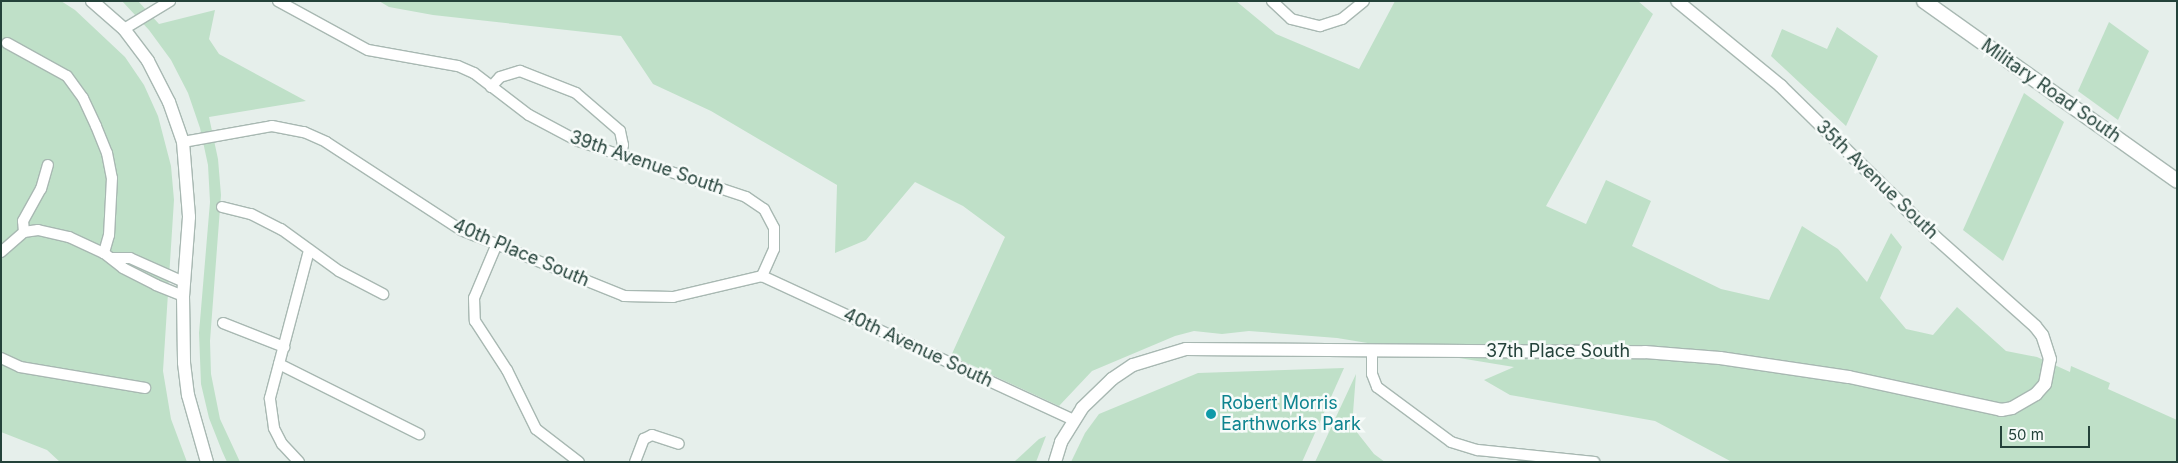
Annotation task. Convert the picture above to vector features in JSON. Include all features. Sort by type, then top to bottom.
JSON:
[{"type":"main road","name":"Military Road South","points":[[1924,1],[2177,181]]},
{"type":"street","points":[[92,1],[124,29],[157,76],[183,142],[189,210],[183,296],[188,395],[207,462]]},
{"type":"street","points":[[124,29],[170,1]]},
{"type":"street","name":"39th Avenue South","points":[[278,1],[368,50],[458,66],[556,130],[578,142],[620,153],[746,197],[764,208],[774,228],[774,249],[762,276]]},
{"type":"street","points":[[1272,1],[1292,19],[1320,26],[1342,19],[1364,1]]},
{"type":"street","name":"35th Avenue South","points":[[1677,1],[1781,86],[1935,237],[2035,326],[2048,351],[2048,376]]},
{"type":"street","points":[[8,44],[67,76],[92,119],[107,153],[112,178],[108,256]]},
{"type":"street","points":[[491,87],[500,78],[520,71],[576,93],[620,132],[623,145],[620,153]]},
{"type":"street","name":"40th Place South","points":[[183,142],[272,126],[304,132],[326,142],[433,214],[496,246],[612,292],[638,298],[682,296],[762,276]]},
{"type":"street","points":[[24,232],[23,221],[40,189],[48,165]]},
{"type":"street","points":[[222,207],[239,210],[267,221],[339,271],[383,294]]},
{"type":"street","points":[[1,252],[24,232],[38,230],[54,233],[108,256],[123,268],[183,296]]},
{"type":"street","points":[[496,246],[474,298],[475,321],[507,370],[536,429],[579,462]]},
{"type":"street","points":[[299,462],[282,444],[271,412],[270,398],[309,250]]},
{"type":"street","points":[[108,256],[130,258],[184,282]]},
{"type":"street","name":"40th Avenue South","points":[[762,276],[1074,420]]},
{"type":"street","points":[[223,323],[284,347]]},
{"type":"street","name":"37th Place South","points":[[1074,420],[1112,379],[1133,365],[1186,349],[1686,354],[1849,377],[2001,410],[2012,408],[2036,394],[2048,376]]},
{"type":"street","points":[[1372,350],[1372,374],[1377,387],[1451,442],[1478,450],[1594,462]]},
{"type":"street","points":[[1,358],[20,367],[145,388]]},
{"type":"street","points":[[279,364],[419,434]]},
{"type":"street","points":[[1055,462],[1074,420]]},
{"type":"street","points":[[635,462],[644,439],[652,435],[679,444]]},
{"type":"green space","points":[[1,1],[61,1],[75,10],[125,57],[144,85],[158,116],[171,166],[174,200],[163,371],[171,419],[187,462],[60,462],[47,450],[1,432]]},
{"type":"green space","points":[[122,1],[138,1],[159,24],[215,10],[209,39],[219,54],[306,101],[209,117],[218,159],[221,195],[210,341],[211,374],[220,419],[240,462],[227,462],[209,418],[201,384],[199,333],[210,202],[208,165],[200,128],[188,93],[171,60],[149,30]]},
{"type":"green space","points":[[379,1],[1236,1],[1276,34],[1359,69],[1395,1],[1638,1],[1653,14],[1546,206],[1586,224],[1606,180],[1651,201],[1632,246],[1721,289],[1769,300],[1802,226],[1838,249],[1867,282],[1891,233],[1902,247],[1880,298],[1906,329],[1933,335],[1957,307],[2006,351],[2037,357],[2070,372],[2071,366],[2110,383],[2108,389],[2177,420],[2177,462],[1732,462],[1655,421],[1510,395],[1484,380],[1514,367],[1337,338],[1249,331],[1222,334],[1194,331],[1175,336],[1092,371],[1059,406],[951,356],[1005,237],[963,206],[915,182],[866,240],[835,253],[837,185],[711,111],[653,84],[621,36],[433,15],[389,7]]},
{"type":"green space","points":[[2109,22],[2149,51],[2118,120],[2078,91]]},
{"type":"green space","points":[[1837,27],[1878,56],[1846,126],[1771,56],[1782,29],[1827,49]]},
{"type":"green space","points":[[2024,93],[2064,122],[2003,261],[1963,230]]},
{"type":"green space","name":"Robert Morris Earthworks Park","points":[[1344,368],[1302,462],[1071,462],[1085,433],[1099,414],[1198,373]]},
{"type":"green space","points":[[1356,374],[1352,426],[1374,454],[1385,462],[1315,462]]},
{"type":"green space","points":[[1046,436],[1036,462],[1014,462],[1039,439]]},
{"type":"place","name":"Robert Morris Earthworks Park","points":[[1211,414]]}]
